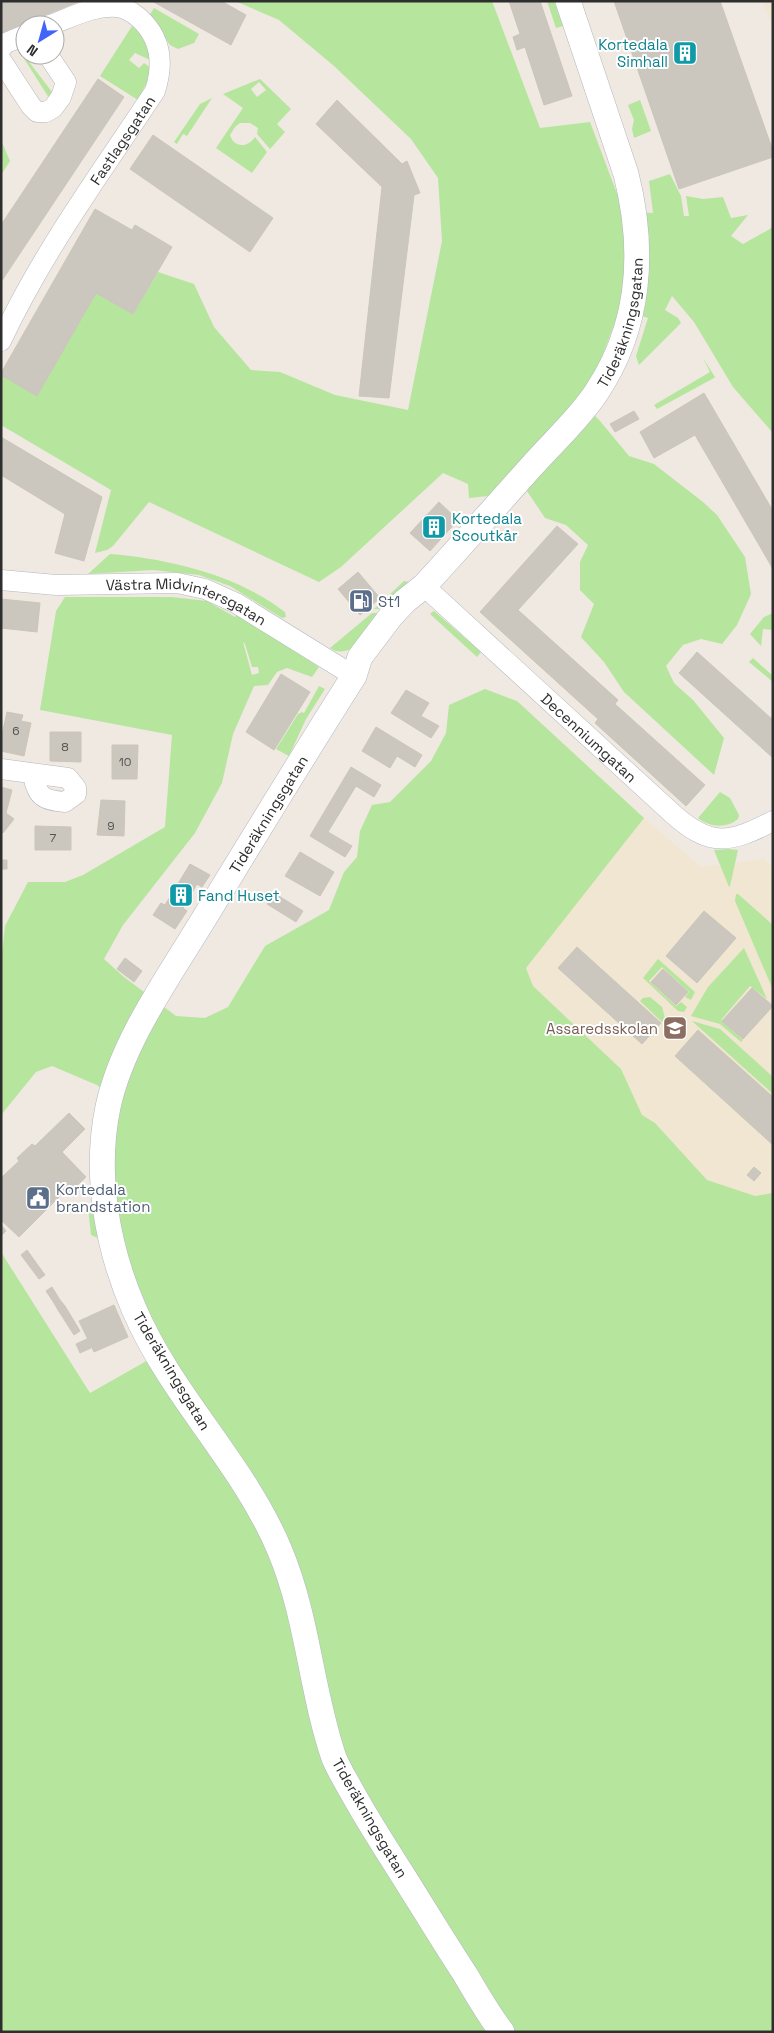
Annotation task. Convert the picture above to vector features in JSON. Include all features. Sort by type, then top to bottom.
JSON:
[{"type":"street","name":"Tideräkningsgatan","points":[[502,2032],[361,1808],[336,1763],[325,1724],[304,1627],[282,1554],[246,1489],[201,1422],[148,1336],[119,1270],[108,1222],[102,1169],[103,1136],[112,1091],[123,1060],[141,1024],[354,676],[360,657],[391,616],[405,601],[424,586],[595,394],[624,337],[632,307],[638,264],[637,229],[633,201],[626,174],[568,1]]},
{"type":"street","name":"Fastlagsgatan","points":[[1,341],[44,259],[97,176],[155,91],[158,81],[161,58],[158,45],[147,26],[132,12],[117,7],[98,8],[65,20]]},
{"type":"street","points":[[1,48],[6,43],[15,39]]},
{"type":"street","points":[[1,60],[32,108],[38,112],[50,110],[61,98],[66,82],[55,65]]},
{"type":"street","name":"Västra Midvintersgatan","points":[[1,580],[56,585],[177,583],[205,589],[236,603],[354,676]]},
{"type":"street","name":"Decenniumgatan","points":[[424,586],[673,814],[693,830],[709,837],[734,838],[743,836],[773,821]]},
{"type":"street","points":[[1,769],[33,775]]},
{"type":"shaded area","points":[[763,1],[773,1],[773,21],[769,18]]},
{"type":"shaded area","name":"Assaredsskolan","points":[[644,818],[701,867],[764,859],[773,867],[773,1193],[755,1196],[707,1180],[655,1123],[642,1115],[621,1069],[533,986],[526,967]]},
{"type":"green space","points":[[235,1],[492,1],[540,128],[590,122],[624,212],[653,213],[649,181],[670,174],[681,196],[684,216],[689,216],[686,196],[703,199],[723,197],[731,218],[748,215],[731,236],[743,244],[770,229],[773,225],[773,433],[733,387],[694,322],[672,296],[665,310],[678,318],[681,323],[639,365],[636,356],[648,318],[620,309],[597,370],[578,399],[600,421],[629,456],[654,464],[717,515],[745,557],[751,594],[737,625],[722,644],[701,639],[683,645],[666,666],[674,683],[693,700],[724,738],[714,775],[624,692],[604,662],[581,637],[594,604],[580,590],[580,562],[588,545],[566,525],[545,518],[515,473],[488,496],[469,498],[468,484],[443,473],[341,567],[319,582],[149,502],[113,546],[107,550],[95,553],[111,490],[1,425],[1,375],[37,396],[96,293],[133,314],[158,272],[194,284],[214,327],[251,370],[280,372],[335,395],[408,410],[442,241],[438,178],[411,139],[334,66],[279,20]]},
{"type":"green space","points":[[547,1],[554,1],[563,26],[556,28]]},
{"type":"green space","points":[[154,8],[199,34],[194,43],[178,49],[170,45],[149,16]]},
{"type":"green space","points":[[132,26],[144,41],[150,60],[135,53],[129,60],[139,68],[144,63],[150,67],[148,80],[138,100],[100,76]]},
{"type":"green space","points":[[28,65],[31,65],[52,92],[51,101]]},
{"type":"green space","points":[[260,79],[291,109],[277,124],[285,132],[270,149],[257,134],[258,128],[250,123],[240,123],[230,135],[235,142],[241,145],[249,143],[255,137],[267,152],[252,173],[216,148],[243,108],[223,94]],"holes":[[[259,82],[266,90],[257,97],[251,89]]]},
{"type":"green space","points":[[212,98],[187,136],[183,134],[177,144],[174,142],[200,104]]},
{"type":"green space","points":[[640,100],[651,131],[634,138],[632,129],[634,120],[628,105]]},
{"type":"green space","points":[[1,140],[10,161],[1,175]]},
{"type":"green space","points":[[703,358],[715,377],[657,409],[654,405],[710,372]]},
{"type":"green space","points":[[110,554],[156,560],[202,571],[246,588],[285,612],[286,617],[282,618],[230,586],[199,575],[153,570],[88,574]]},
{"type":"green space","points":[[404,581],[409,582],[386,609],[374,609]]},
{"type":"green space","points":[[65,597],[172,597],[207,601],[235,617],[237,614],[319,667],[312,677],[287,668],[277,672],[268,685],[254,686],[233,734],[222,783],[195,833],[123,925],[104,959],[124,977],[176,1016],[205,1018],[228,1007],[265,946],[329,910],[344,872],[357,857],[360,831],[372,805],[390,802],[431,761],[446,733],[449,705],[485,689],[517,701],[644,818],[526,968],[533,986],[621,1069],[642,1115],[655,1123],[707,1180],[755,1196],[773,1193],[773,2032],[1,2032],[1,1252],[90,1393],[150,1359],[98,1238],[91,1235],[88,1207],[94,1199],[105,1091],[97,1085],[52,1066],[36,1072],[1,1115],[1,965],[5,926],[28,882],[65,882],[83,875],[165,827],[172,735],[40,710],[56,611]],"holes":[[[243,642],[252,667],[258,667],[259,673],[252,675]]]},
{"type":"green space","points":[[434,611],[481,652],[477,657],[430,614]]},
{"type":"green space","points":[[372,613],[381,613],[351,649],[335,651],[330,648]]},
{"type":"green space","points":[[773,613],[773,630],[763,629],[761,646],[750,634],[764,617]]},
{"type":"green space","points":[[753,658],[773,676],[773,682],[749,662]]},
{"type":"green space","points":[[319,686],[325,689],[306,719],[289,756],[276,749],[298,714],[304,713]]},
{"type":"green space","points":[[720,792],[730,798],[739,815],[738,819],[718,826],[702,821],[698,818]]},
{"type":"green space","points":[[714,850],[738,850],[729,887]]},
{"type":"green space","points":[[736,894],[773,925],[773,990],[735,901]]},
{"type":"green space","points":[[744,948],[767,999],[750,986],[721,1020],[743,1040],[741,1042],[720,1024],[691,1016],[708,987]]},
{"type":"green space","points":[[658,959],[695,992],[691,1000],[685,997],[689,992],[662,967],[649,981],[676,1006],[681,1002],[687,1007],[684,1012],[678,1011],[643,978]]},
{"type":"green space","points":[[650,997],[662,1007],[665,1018],[662,1022],[640,1001],[643,998]]},
{"type":"green space","points":[[692,1021],[720,1029],[773,1077],[773,1094]]},
{"type":"building","points":[[1,1],[80,1],[45,15],[15,15],[15,27],[1,33]]},
{"type":"building","points":[[152,1],[221,1],[246,15],[231,45]]},
{"type":"building","points":[[509,1],[540,1],[572,96],[544,105],[525,47],[517,50],[513,37],[520,34]]},
{"type":"building","name":"Kortedala Simhall","points":[[614,1],[720,1],[773,151],[773,157],[679,189]]},
{"type":"building","points":[[98,79],[124,97],[1,282],[1,225]]},
{"type":"building","points":[[337,100],[402,164],[407,161],[420,193],[414,195],[389,398],[359,396],[382,187],[316,124]]},
{"type":"building","points":[[153,135],[273,218],[250,252],[130,169]]},
{"type":"building","points":[[95,209],[132,230],[135,225],[172,247],[133,314],[96,293],[37,396],[1,375],[1,373]]},
{"type":"building","points":[[704,393],[773,511],[773,569],[695,435],[654,458],[640,432]]},
{"type":"building","points":[[634,411],[639,419],[615,432],[610,424]]},
{"type":"building","points":[[1,437],[102,497],[84,561],[55,553],[65,514],[1,475]]},
{"type":"building","name":"Kortedala Scoutkår","points":[[439,502],[458,520],[430,551],[410,533]]},
{"type":"building","points":[[557,526],[578,544],[518,610],[618,700],[615,704],[705,785],[686,806],[595,723],[598,719],[480,612]]},
{"type":"building","points":[[358,572],[380,598],[360,615],[338,589]]},
{"type":"building","points":[[1,599],[40,603],[37,632],[1,628]]},
{"type":"building","points":[[697,652],[773,720],[773,758],[679,673]]},
{"type":"building","points":[[281,674],[310,692],[274,750],[246,732]]},
{"type":"building","points":[[406,690],[429,703],[421,716],[439,726],[431,738],[391,713]]},
{"type":"building","points":[[7,712],[23,715],[21,721],[31,723],[24,756],[1,751],[1,739]]},
{"type":"building","points":[[376,727],[422,755],[415,767],[397,756],[390,768],[362,751]]},
{"type":"building","points":[[50,732],[81,732],[81,762],[50,761]]},
{"type":"building","points":[[112,745],[138,745],[137,779],[112,779]]},
{"type":"building","points":[[351,767],[381,785],[374,797],[356,786],[328,832],[352,846],[345,857],[310,836]]},
{"type":"building","points":[[1,787],[12,790],[6,813],[14,819],[3,833],[1,832]]},
{"type":"building","points":[[101,800],[125,801],[124,836],[97,835]]},
{"type":"building","points":[[35,826],[71,827],[71,850],[35,850]]},
{"type":"building","points":[[300,852],[334,872],[320,896],[285,876]]},
{"type":"building","points":[[1,860],[7,860],[7,869],[1,869]]},
{"type":"building","name":"Fand Huset","points":[[190,864],[210,875],[202,887],[197,884],[183,908],[187,911],[175,929],[153,915],[161,903],[165,905]]},
{"type":"building","points":[[274,893],[303,911],[296,922],[267,904]]},
{"type":"building","points":[[704,911],[736,938],[697,983],[666,956]]},
{"type":"building","points":[[577,947],[661,1023],[642,1044],[558,968]]},
{"type":"building","points":[[125,958],[142,971],[134,982],[117,969]]},
{"type":"building","points":[[663,969],[688,992],[676,1005],[651,982]]},
{"type":"building","points":[[752,988],[773,1006],[743,1039],[722,1021]]},
{"type":"building","points":[[698,1030],[773,1097],[773,1145],[675,1056]]},
{"type":"building","points":[[69,1113],[85,1129],[62,1152],[86,1177],[69,1193],[66,1190],[19,1237],[1,1220],[1,1178],[19,1161],[17,1158],[32,1144],[35,1146]]},
{"type":"building","points":[[754,1167],[761,1173],[754,1181],[747,1175]]},
{"type":"building","points":[[1,1225],[6,1231],[2,1235],[1,1234]]},
{"type":"building","points":[[27,1250],[45,1275],[39,1279],[21,1255]]},
{"type":"building","points":[[52,1287],[60,1300],[54,1303],[46,1291]]},
{"type":"building","points":[[60,1300],[65,1306],[58,1310],[54,1303]]},
{"type":"building","points":[[114,1305],[128,1337],[94,1352],[79,1321]]},
{"type":"building","points":[[65,1306],[80,1331],[74,1335],[58,1310]]},
{"type":"building","points":[[87,1339],[91,1348],[80,1353],[76,1344]]},
{"type":"place","name":"Kortedala Simhall","points":[[685,53]]},
{"type":"place","name":"Kortedala Scoutkår","points":[[434,527]]},
{"type":"place","name":"St1","points":[[361,601]]},
{"type":"place","name":"Fand Huset","points":[[181,895]]},
{"type":"place","name":"Assaredsskolan","points":[[675,1028]]},
{"type":"place","name":"Kortedala brandstation","points":[[38,1198]]}]
